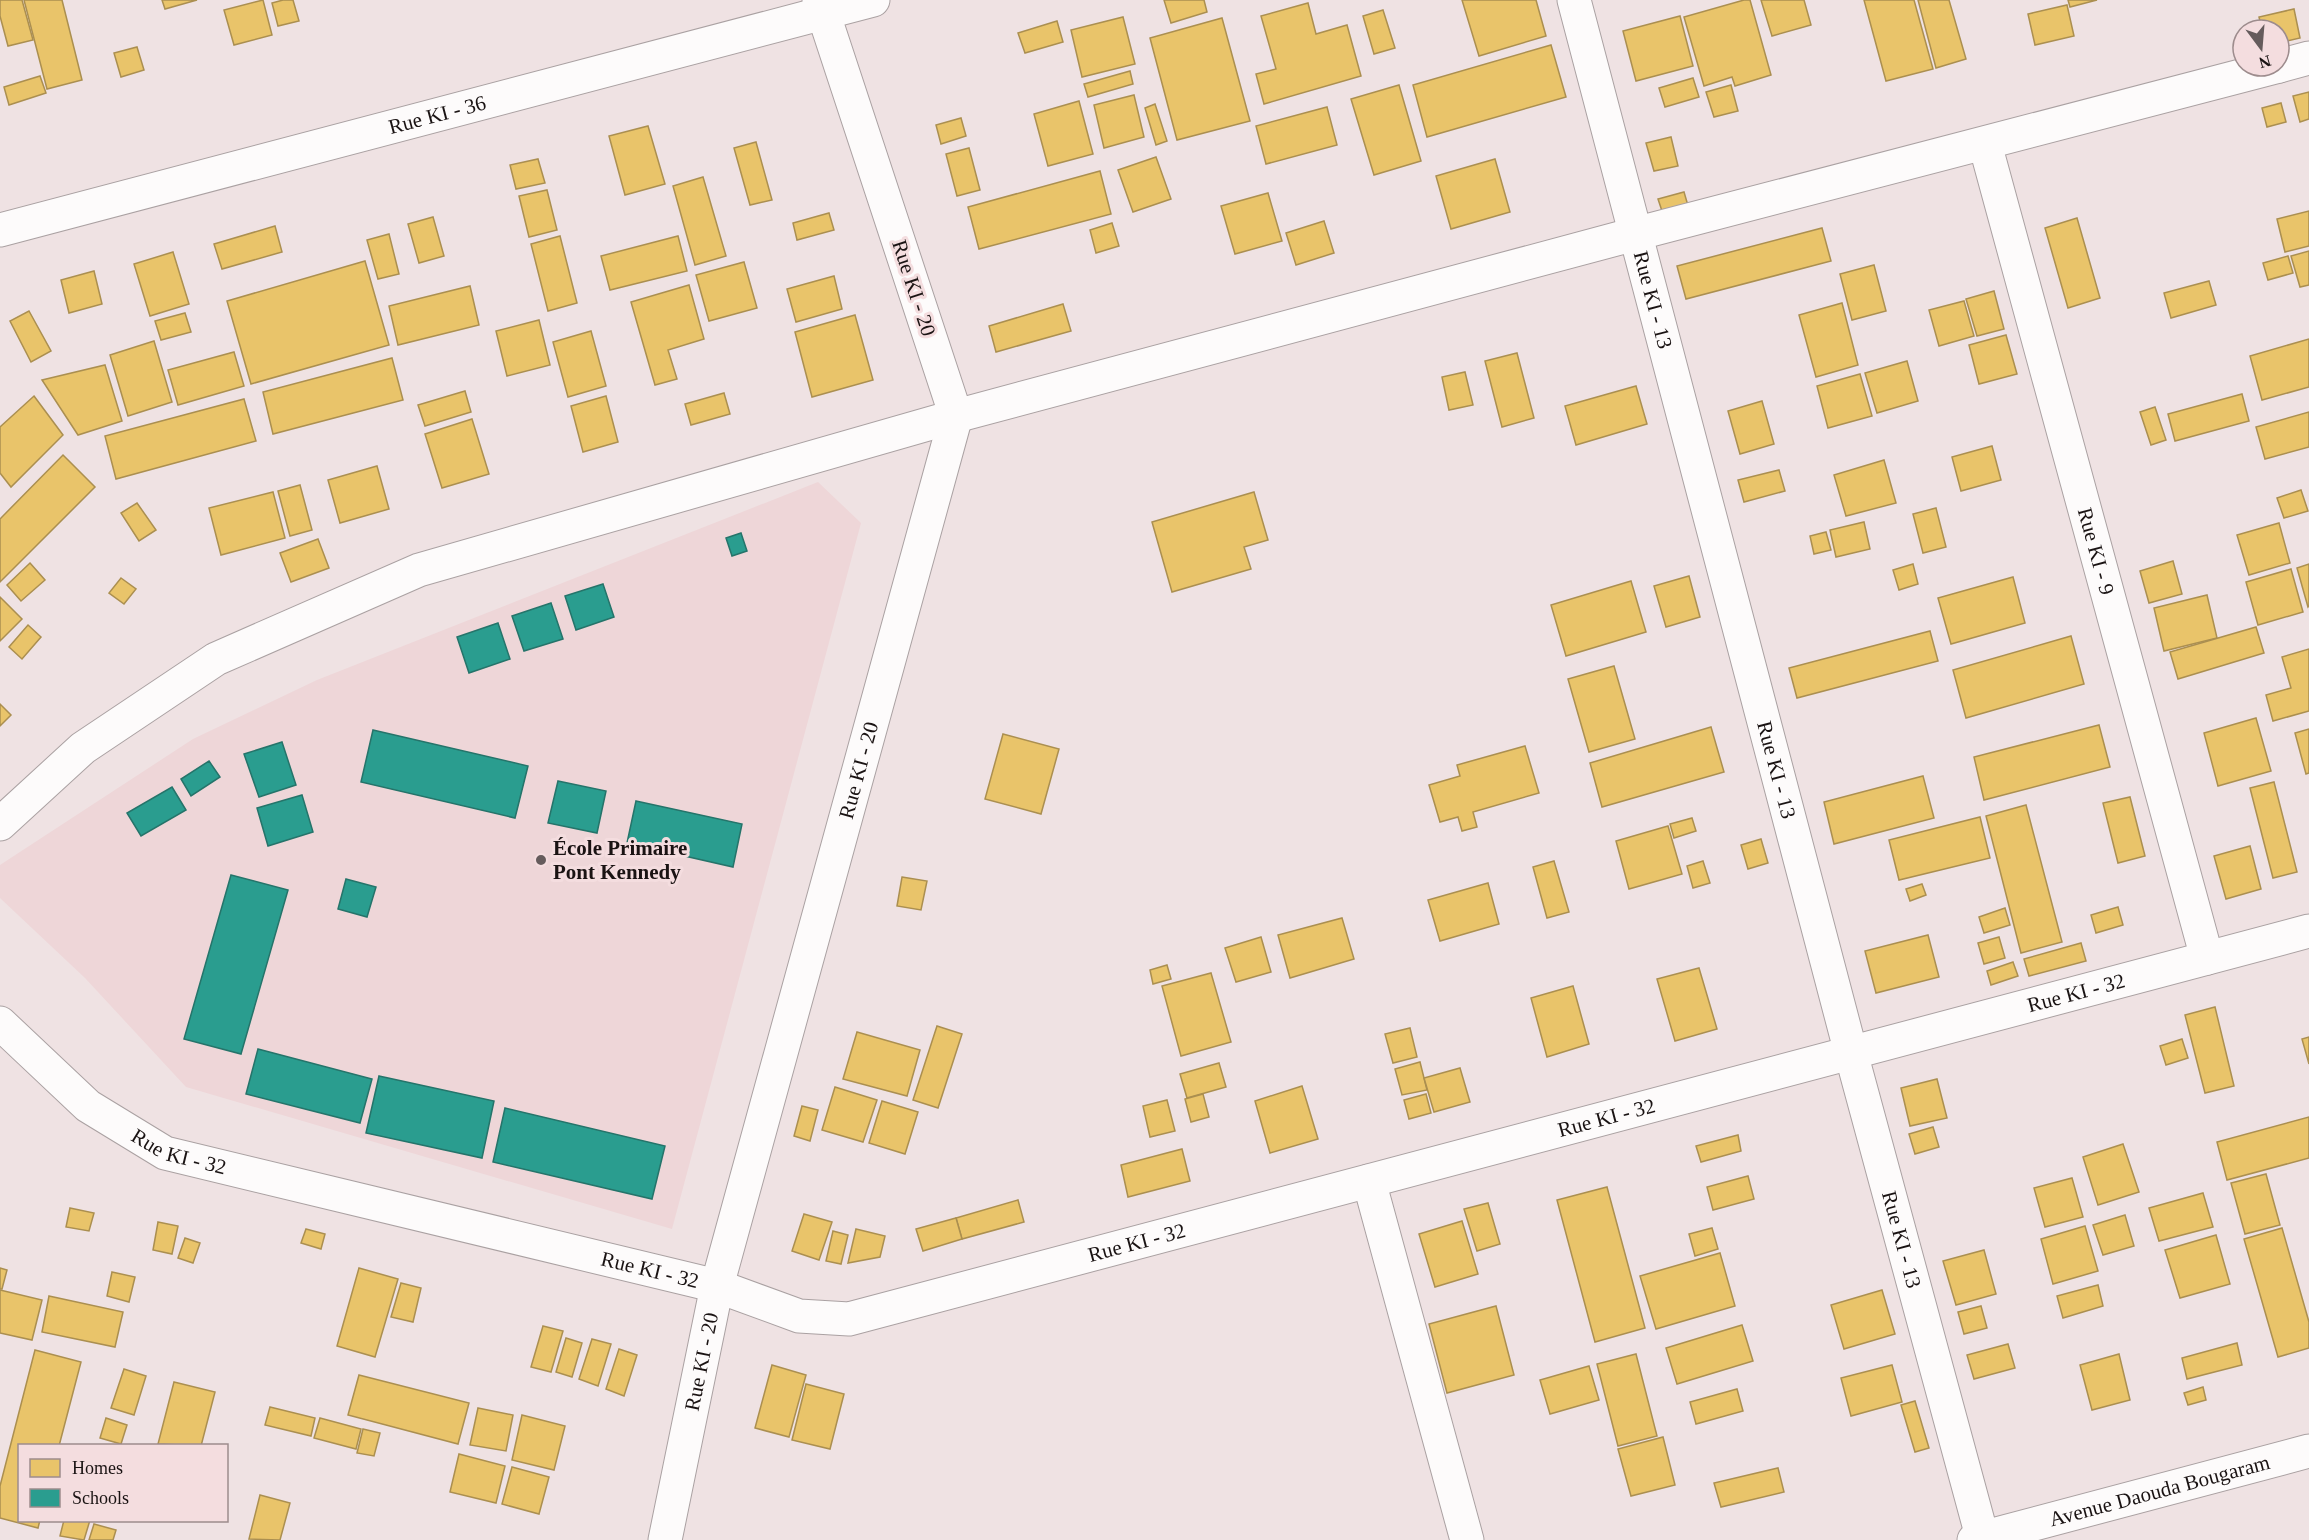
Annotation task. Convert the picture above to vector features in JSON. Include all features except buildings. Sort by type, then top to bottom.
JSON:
[{"type":"street","name":"Rue KI - 36","points":[[0,231],[821,7],[873,0]]},
{"type":"street","name":"Rue KI - 13","points":[[1574,0],[1980,1539]]},
{"type":"street","name":"Rue KI - 20","points":[[665,1540],[717,1286],[957,416],[821,7]]},
{"type":"street","points":[[2291,63],[2309,58]]},
{"type":"street","points":[[0,824],[83,748],[216,659],[419,570],[957,416],[1635,234],[2234,78]]},
{"type":"street","name":"Rue KI - 9","points":[[1985,144],[2207,958]]},
{"type":"street","name":"Rue KI - 32","points":[[0,1023],[88,1106],[165,1153],[717,1286],[799,1316],[849,1319],[2309,931]]},
{"type":"street","points":[[1369,1181],[1467,1540]]},
{"type":"street","name":"Avenue Daouda Bougaram","points":[[1980,1539],[2309,1451]]},
{"type":"shaded area","points":[[818,482],[861,523],[672,1229],[186,1087],[85,978],[0,898],[0,865],[193,739],[317,680]]},
{"type":"place","name":"École Primaire Pont Kennedy","points":[[541,860]]}]
